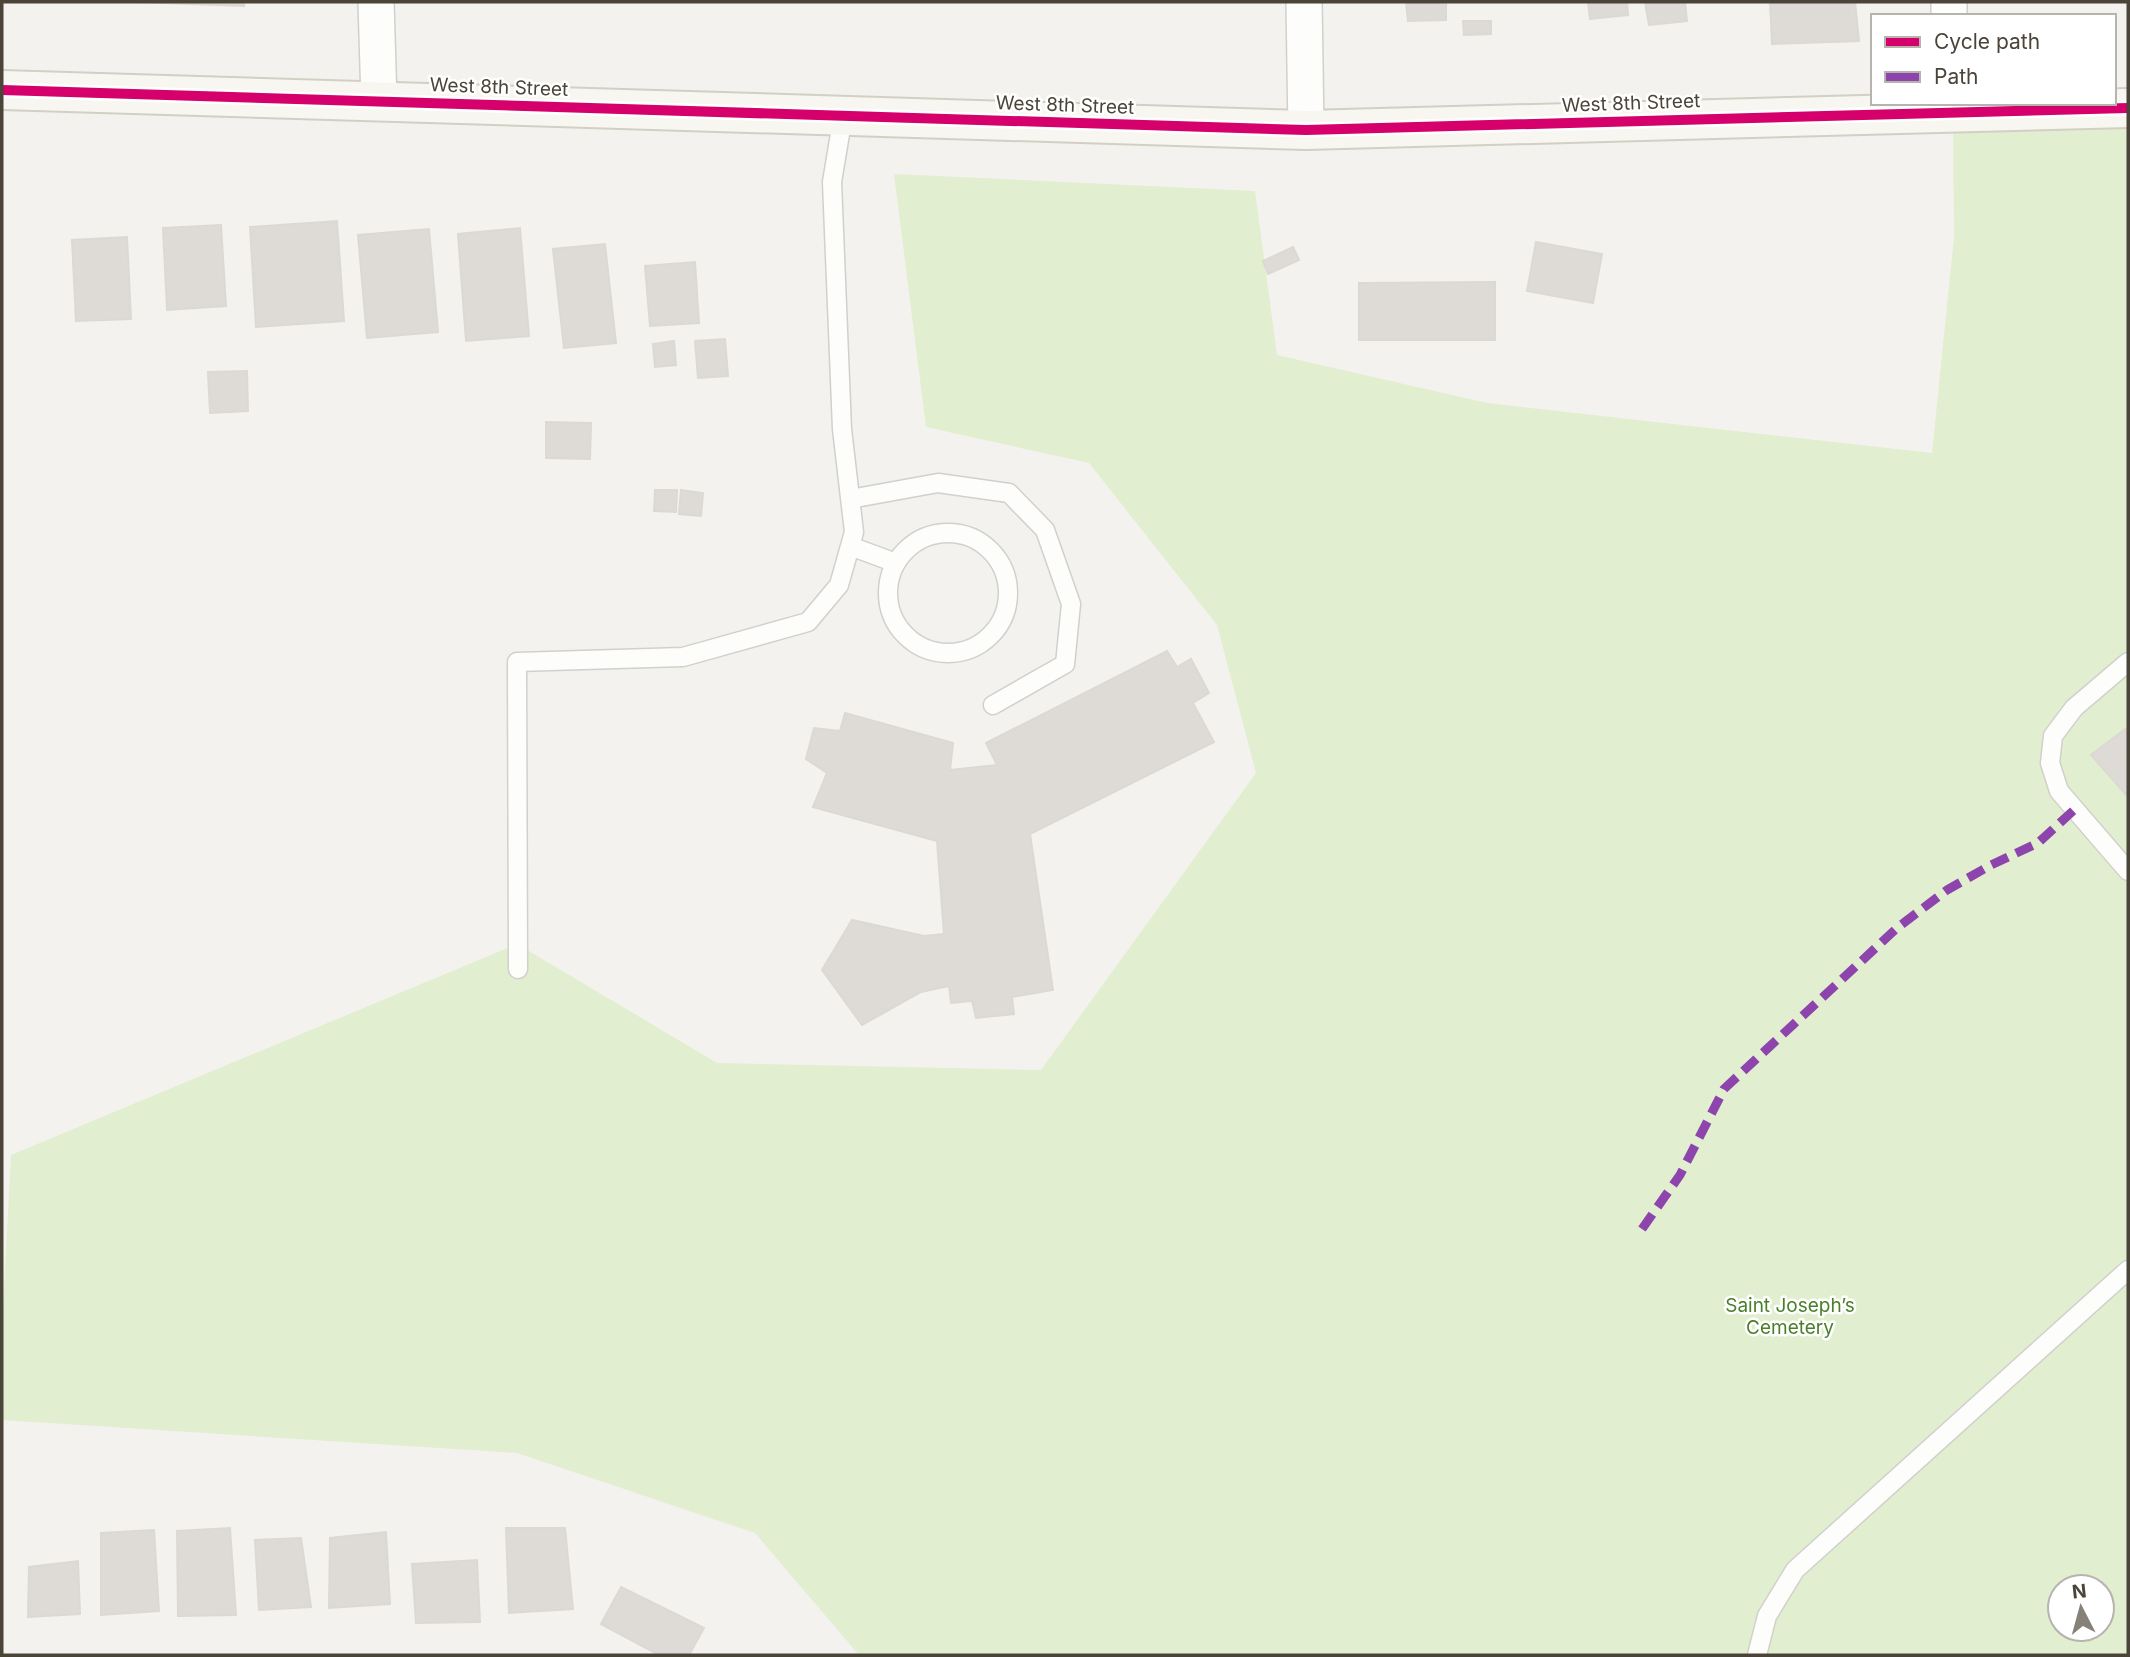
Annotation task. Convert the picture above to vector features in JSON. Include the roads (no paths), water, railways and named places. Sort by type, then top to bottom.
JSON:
[{"type":"street","points":[[376,2],[379,101]]},
{"type":"street","points":[[1304,2],[1306,130]]},
{"type":"street","name":"West 8th Street","points":[[2,90],[1306,130],[1953,108],[2128,107]]},
{"type":"lane","points":[[518,969],[517,662],[683,657],[808,622],[839,585],[854,533],[842,429],[832,181],[843,116]]},
{"type":"lane","points":[[850,499],[938,483],[1009,493],[1045,530],[1071,604],[1065,664],[993,705]]},
{"type":"lane","points":[[940,534],[957,534],[975,540],[989,550],[1001,564],[1007,581],[1008,599],[1003,617],[994,632],[981,643],[964,651],[947,653],[929,650],[913,642],[900,630],[892,615],[888,598],[889,580],[895,563],[907,549],[922,539],[940,534]]},
{"type":"lane","points":[[850,546],[895,563]]},
{"type":"lane","points":[[2128,662],[2074,708],[2053,736],[2050,763],[2059,791],[2128,871]]},
{"type":"lane","points":[[1757,1655],[1767,1616],[1795,1570],[2128,1270]]},
{"type":"park label","name":"Saint Joseph’s Cemetery","points":[[1790,1316]]}]
